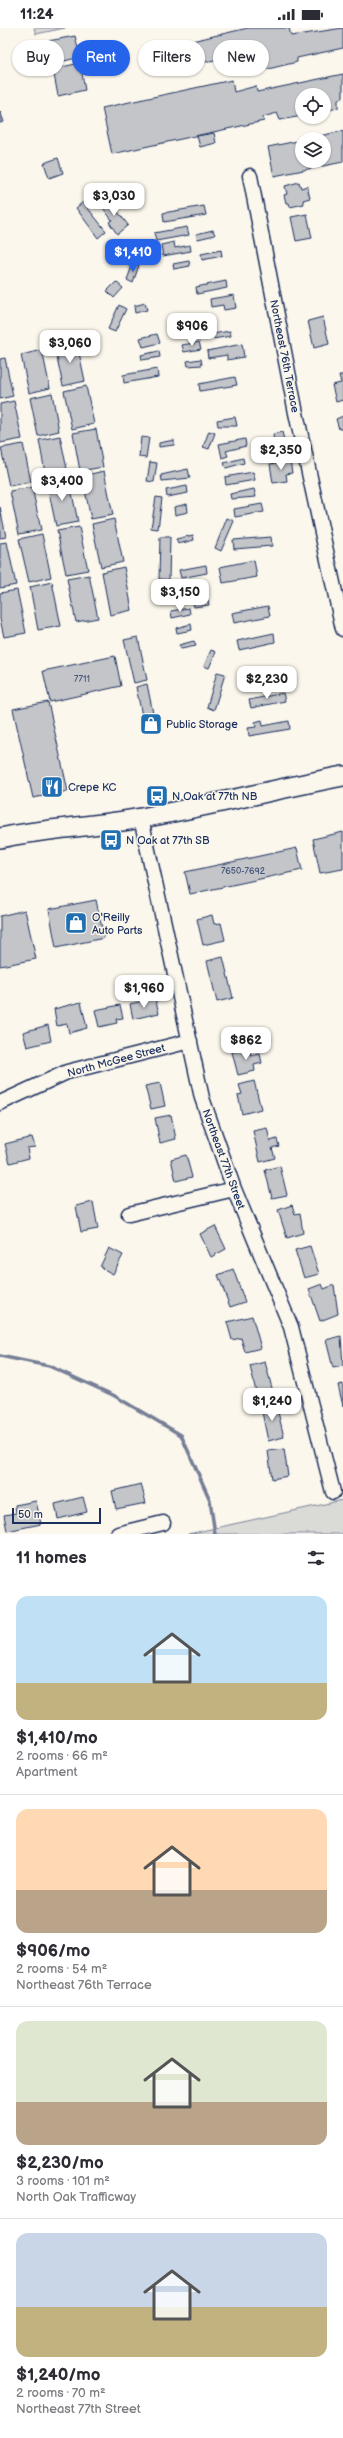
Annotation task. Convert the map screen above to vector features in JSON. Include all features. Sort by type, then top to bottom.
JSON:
[{"type":"main road","points":[[0,838],[27,832],[83,827],[141,818],[343,776]]},
{"type":"street","name":"Northeast 76th Terrace","points":[[250,176],[296,413],[343,629]]},
{"type":"street","name":"Northeast 77th Street","points":[[141,818],[202,1098],[234,1189],[291,1327],[333,1492]]},
{"type":"street","name":"North McGee Street","points":[[0,1103],[67,1072],[190,1041]]},
{"type":"street","points":[[129,1214],[234,1189]]},
{"type":"street","points":[[118,1534],[163,1523]]},
{"type":"shaded area","points":[[34,28],[65,28],[36,34]]},
{"type":"shaded area","points":[[343,1500],[343,1534],[188,1534]]},
{"type":"building","points":[[248,28],[289,28],[291,36],[343,28],[343,48],[297,58],[297,62],[269,69],[269,40],[213,40],[213,60],[205,62],[205,40],[196,40]]},
{"type":"building","points":[[75,36],[76,40],[72,40],[72,59],[64,61],[64,40],[53,40]]},
{"type":"building","points":[[72,65],[72,76],[82,76],[85,90],[58,96],[54,76],[64,76],[64,67]]},
{"type":"building","points":[[343,74],[343,98],[338,99],[338,108],[331,110],[331,88],[295,88],[295,117],[280,120],[277,113],[263,117],[264,121],[112,154],[102,108],[232,80],[234,92],[256,86],[257,92]]},
{"type":"building","points":[[0,111],[4,122],[0,123]]},
{"type":"building","points":[[343,131],[343,162],[331,164],[331,134]]},
{"type":"building","points":[[214,133],[216,143],[200,147],[197,136]]},
{"type":"building","points":[[295,141],[295,168],[313,168],[274,176],[268,147]]},
{"type":"building","points":[[58,158],[63,173],[49,178],[44,163]]},
{"type":"building","points":[[299,182],[301,188],[307,186],[310,198],[303,200],[304,204],[290,207],[289,203],[286,203],[284,195],[287,194],[285,186]]},
{"type":"building","points":[[108,199],[128,225],[117,234],[109,222],[112,220],[101,205]]},
{"type":"building","points":[[83,202],[106,231],[98,238],[76,208]]},
{"type":"building","points":[[204,206],[206,215],[164,222],[163,213]]},
{"type":"building","points":[[307,214],[312,238],[296,241],[291,217]]},
{"type":"building","points":[[187,227],[189,235],[156,241],[154,233]]},
{"type":"building","points":[[213,230],[215,235],[198,239],[196,234]]},
{"type":"building","points":[[174,242],[175,248],[190,245],[191,251],[163,256],[161,245]]},
{"type":"building","points":[[221,250],[222,256],[202,260],[201,254]]},
{"type":"building","points":[[189,261],[190,266],[174,269],[173,264]]},
{"type":"building","points":[[133,263],[139,265],[133,283],[127,280]]},
{"type":"building","points":[[226,281],[227,288],[197,294],[196,287]]},
{"type":"building","points":[[116,282],[123,288],[114,298],[107,291]]},
{"type":"building","points":[[234,295],[236,308],[224,310],[223,305],[211,307],[210,299]]},
{"type":"building","points":[[145,303],[147,310],[135,313],[134,306]]},
{"type":"building","points":[[119,305],[126,309],[115,332],[108,329]]},
{"type":"building","points":[[323,317],[329,344],[314,348],[308,321]]},
{"type":"building","points":[[196,327],[196,332],[179,335],[178,330]]},
{"type":"building","points":[[230,331],[231,336],[213,339],[212,334]]},
{"type":"building","points":[[157,334],[160,343],[143,347],[140,338]]},
{"type":"building","points":[[199,342],[201,349],[184,352],[182,345]]},
{"type":"building","points":[[77,343],[85,381],[63,386],[55,348]]},
{"type":"building","points":[[242,344],[244,357],[227,360],[227,355],[208,358],[207,351]]},
{"type":"building","points":[[42,350],[50,388],[29,393],[21,355]]},
{"type":"building","points":[[159,351],[160,357],[142,360],[141,355]]},
{"type":"building","points":[[5,358],[13,396],[0,399],[0,359]]},
{"type":"building","points":[[201,359],[202,365],[188,366],[187,361]]},
{"type":"building","points":[[157,369],[158,377],[124,383],[123,375]]},
{"type":"building","points":[[339,375],[343,375],[343,400],[336,402],[332,385],[341,383]]},
{"type":"building","points":[[235,377],[237,385],[200,391],[199,384]]},
{"type":"building","points":[[86,386],[94,424],[72,429],[64,391]]},
{"type":"building","points":[[52,393],[59,431],[38,436],[30,398]]},
{"type":"building","points":[[14,401],[22,439],[0,443],[0,404]]},
{"type":"building","points":[[343,416],[343,429],[339,429],[336,419]]},
{"type":"building","points":[[235,417],[237,426],[218,426],[217,420]]},
{"type":"building","points":[[96,429],[103,467],[80,471],[73,433]]},
{"type":"building","points":[[209,431],[215,433],[209,449],[203,447]]},
{"type":"building","points":[[282,432],[284,440],[274,442],[273,434]]},
{"type":"building","points":[[60,436],[68,474],[46,478],[39,440]]},
{"type":"building","points":[[141,437],[149,438],[146,458],[139,457]]},
{"type":"building","points":[[245,439],[246,446],[226,451],[228,456],[222,458],[219,444]]},
{"type":"building","points":[[174,440],[174,445],[159,447],[159,443]]},
{"type":"building","points":[[23,444],[31,482],[9,486],[1,448]]},
{"type":"building","points":[[243,458],[244,463],[226,468],[224,463]]},
{"type":"building","points":[[290,461],[292,473],[286,474],[287,481],[273,483],[270,464]]},
{"type":"building","points":[[150,462],[157,463],[154,482],[147,481]]},
{"type":"building","points":[[188,469],[190,478],[162,481],[161,475]]},
{"type":"building","points":[[104,471],[113,515],[91,519],[82,476]]},
{"type":"building","points":[[253,472],[255,480],[226,485],[225,477]]},
{"type":"building","points":[[69,479],[78,522],[56,526],[47,483]]},
{"type":"building","points":[[187,486],[188,493],[167,497],[166,490]]},
{"type":"building","points":[[32,487],[41,530],[19,534],[10,491]]},
{"type":"building","points":[[254,489],[256,497],[231,499],[230,494]]},
{"type":"building","points":[[156,497],[162,498],[158,529],[151,528]]},
{"type":"building","points":[[187,504],[188,512],[175,515],[174,507]]},
{"type":"building","points":[[262,504],[264,512],[235,517],[234,509]]},
{"type":"building","points":[[0,507],[6,537],[0,538]]},
{"type":"building","points":[[227,518],[234,521],[221,551],[215,548]]},
{"type":"building","points":[[114,519],[123,562],[101,567],[92,524]]},
{"type":"building","points":[[79,527],[88,570],[66,574],[57,531]]},
{"type":"building","points":[[42,534],[51,577],[29,582],[19,539]]},
{"type":"building","points":[[193,535],[194,540],[178,544],[176,539]]},
{"type":"building","points":[[160,537],[170,537],[169,580],[159,579]]},
{"type":"building","points":[[271,537],[272,546],[234,549],[233,540]]},
{"type":"building","points":[[7,542],[16,585],[0,588],[0,543]]},
{"type":"building","points":[[254,560],[257,577],[223,583],[220,567]]},
{"type":"building","points":[[206,565],[207,573],[181,578],[179,570]]},
{"type":"building","points":[[124,567],[132,610],[110,615],[102,572]]},
{"type":"building","points":[[89,575],[98,618],[76,622],[67,579]]},
{"type":"building","points":[[52,582],[61,626],[38,630],[30,587]]},
{"type":"building","points":[[17,590],[26,633],[4,637],[0,619],[0,593]]},
{"type":"building","points":[[185,592],[187,599],[170,602],[169,595]]},
{"type":"building","points":[[208,600],[209,605],[194,607],[193,601]]},
{"type":"building","points":[[268,606],[270,616],[234,623],[232,613]]},
{"type":"building","points":[[189,608],[190,614],[172,618],[171,611]]},
{"type":"building","points":[[191,624],[192,630],[177,633],[176,628]]},
{"type":"building","points":[[274,633],[275,642],[239,650],[237,641]]},
{"type":"building","points":[[138,637],[147,680],[134,683],[124,640]]},
{"type":"building","points":[[194,641],[196,646],[181,649],[179,645]]},
{"type":"building","points":[[211,650],[216,652],[209,668],[204,666]]},
{"type":"building","points":[[115,656],[121,686],[50,702],[43,671]]},
{"type":"building","points":[[217,672],[225,674],[214,710],[207,707]]},
{"type":"building","points":[[147,684],[156,728],[145,730],[136,687]]},
{"type":"building","points":[[283,693],[285,701],[251,708],[249,700]]},
{"type":"building","points":[[48,702],[68,791],[33,798],[13,709]]},
{"type":"building","points":[[262,720],[263,726],[289,721],[290,729],[249,736],[248,728],[256,727],[255,722]]},
{"type":"building","points":[[343,832],[343,869],[320,873],[313,839]]},
{"type":"building","points":[[297,848],[302,870],[190,894],[185,872]]},
{"type":"building","name":"O'Reilly Auto Parts","points":[[96,900],[104,938],[56,948],[49,909]]},
{"type":"building","points":[[25,910],[36,959],[0,966],[0,916]]},
{"type":"building","points":[[212,915],[214,924],[221,923],[225,940],[203,945],[197,919]]},
{"type":"building","points":[[223,957],[233,998],[217,1002],[207,961]]},
{"type":"building","points":[[155,998],[159,1013],[133,1019],[130,1004]]},
{"type":"building","points":[[81,1002],[87,1028],[69,1033],[67,1024],[57,1026],[54,1009]]},
{"type":"building","points":[[120,1005],[123,1018],[116,1019],[117,1023],[99,1027],[95,1010]]},
{"type":"building","points":[[48,1025],[51,1041],[27,1047],[23,1032]]},
{"type":"building","points":[[249,1047],[251,1056],[260,1054],[262,1063],[254,1065],[255,1071],[238,1075],[232,1052]]},
{"type":"building","points":[[254,1081],[261,1109],[242,1114],[238,1095],[242,1094],[239,1085]]},
{"type":"building","points":[[160,1083],[165,1106],[151,1109],[145,1086]]},
{"type":"building","points":[[171,1115],[176,1139],[160,1143],[155,1118]]},
{"type":"building","points":[[267,1128],[270,1141],[277,1139],[279,1146],[272,1148],[275,1158],[260,1162],[253,1131]]},
{"type":"building","points":[[32,1137],[35,1147],[27,1148],[29,1158],[10,1163],[5,1144]]},
{"type":"building","points":[[186,1155],[192,1177],[176,1181],[171,1159]]},
{"type":"building","points":[[280,1166],[287,1195],[272,1198],[265,1170]]},
{"type":"building","points":[[93,1202],[98,1229],[81,1232],[76,1206]]},
{"type":"building","points":[[292,1205],[295,1214],[300,1213],[303,1233],[287,1238],[278,1210]]},
{"type":"building","points":[[215,1226],[226,1249],[211,1257],[200,1234]]},
{"type":"building","points":[[310,1246],[319,1274],[304,1278],[295,1250]]},
{"type":"building","points":[[109,1248],[123,1255],[113,1274],[100,1267]]},
{"type":"building","points":[[233,1269],[245,1302],[230,1307],[218,1275]]},
{"type":"building","points":[[322,1284],[324,1289],[334,1285],[338,1314],[320,1321],[309,1289]]},
{"type":"building","points":[[252,1316],[261,1348],[245,1352],[241,1338],[232,1340],[227,1322]]},
{"type":"building","points":[[341,1336],[343,1366],[333,1368],[326,1340]]},
{"type":"building","points":[[265,1362],[273,1392],[257,1396],[250,1366]]},
{"type":"building","points":[[343,1384],[343,1406],[338,1385]]},
{"type":"building","points":[[276,1404],[284,1437],[268,1441],[261,1407]]},
{"type":"building","points":[[284,1449],[288,1476],[272,1479],[268,1451]]},
{"type":"building","points":[[141,1484],[146,1503],[116,1509],[112,1491]]},
{"type":"building","points":[[83,1497],[87,1512],[58,1519],[55,1504]]},
{"type":"building","points":[[36,1501],[41,1524],[7,1531],[4,1515],[16,1513],[15,1505]]},
{"type":"waterway","points":[[0,1356],[49,1366],[113,1395],[181,1435],[210,1500],[215,1534]]},
{"type":"place","name":"Public Storage","points":[[151,724]]},
{"type":"place","name":"Crepe KC","points":[[52,787]]},
{"type":"place","name":"N Oak at 77th NB","points":[[157,796]]},
{"type":"place","name":"N Oak at 77th SB","points":[[111,840]]},
{"type":"place","name":"O'Reilly Auto Parts","points":[[76,923]]}]
